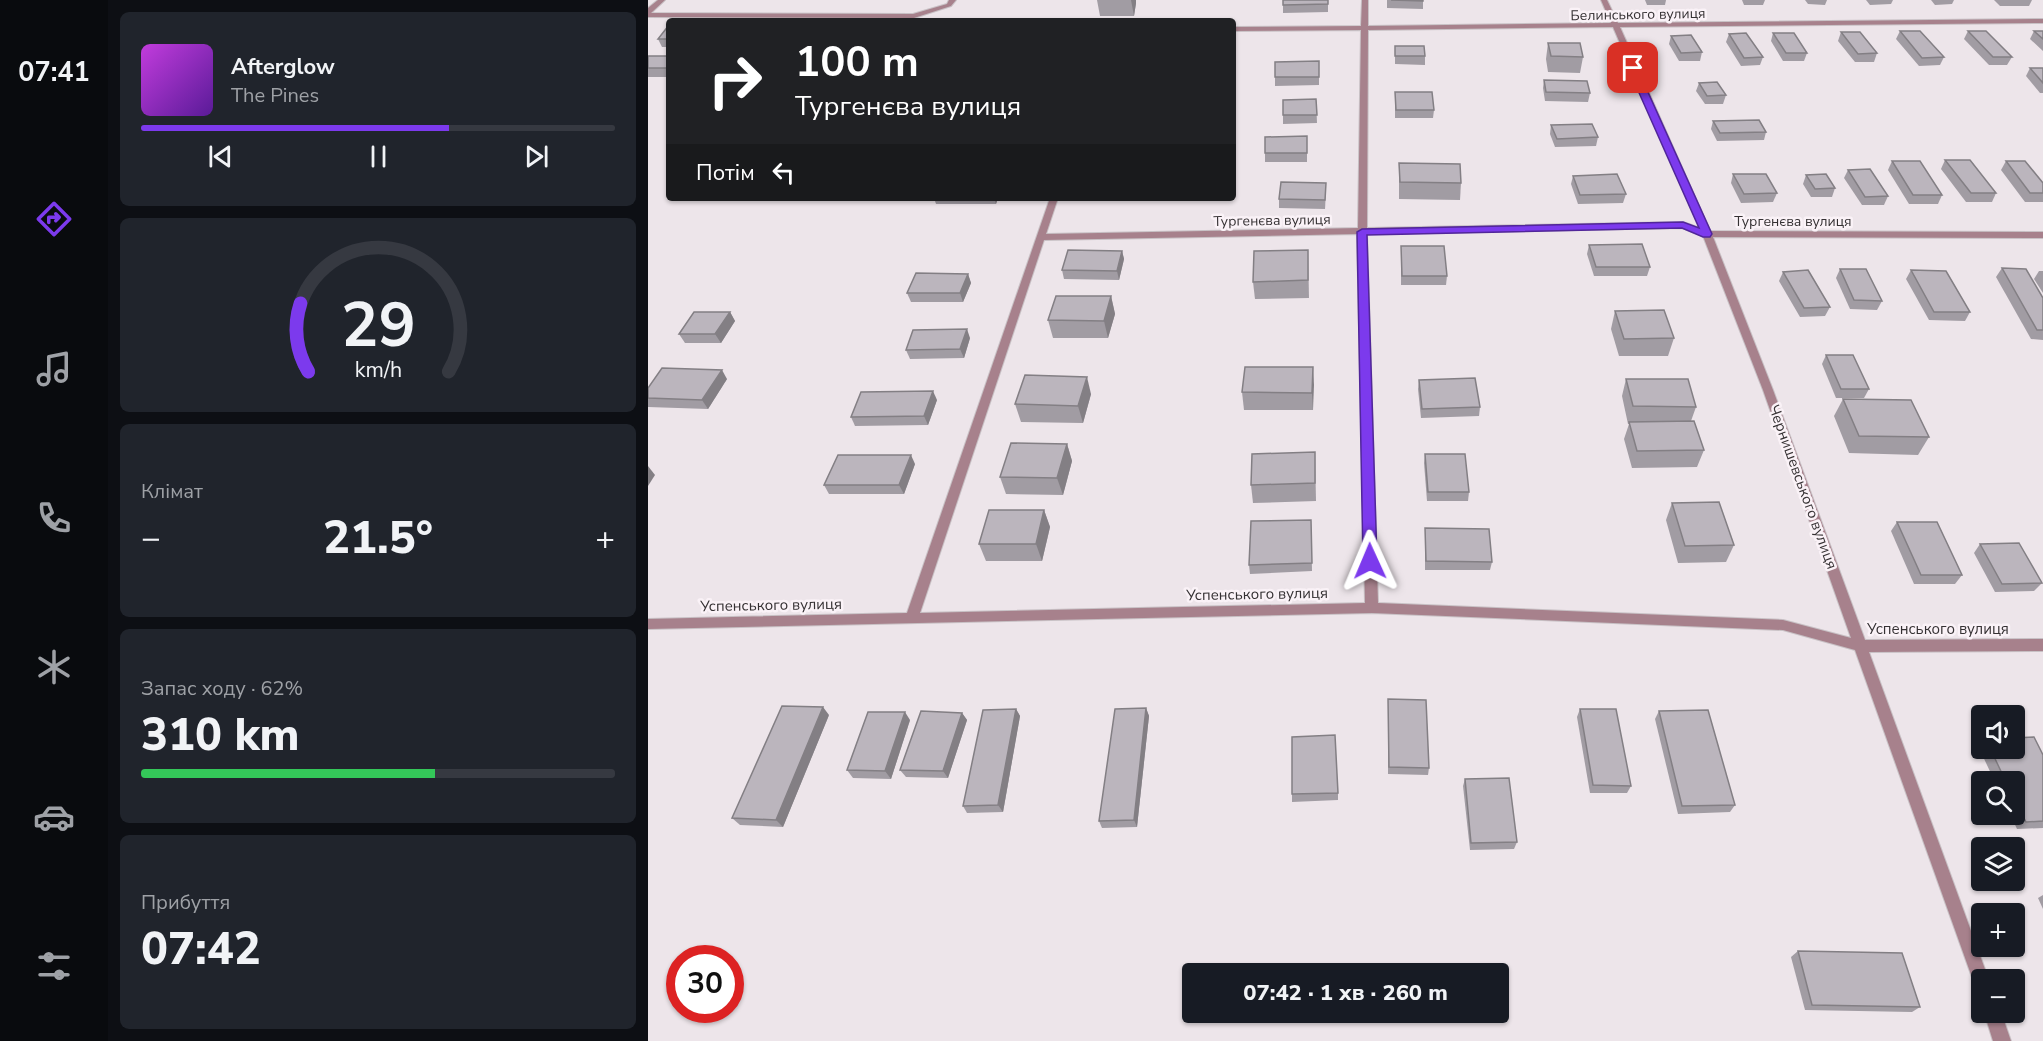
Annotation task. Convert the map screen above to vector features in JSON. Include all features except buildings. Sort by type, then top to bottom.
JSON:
[{"type":"street","points":[[648,14],[662,0]]},
{"type":"street","points":[[648,14],[914,16],[949,5],[953,0]]},
{"type":"street","points":[[1365,0],[1362,232],[1372,608]]},
{"type":"street","name":"Чернишевського вулиця","points":[[1604,0],[1707,234],[1768,390],[1977,969]]},
{"type":"street","name":"Белинського вулиця","points":[[1236,29],[2043,21]]},
{"type":"street","points":[[911,620],[1053,201]]},
{"type":"street","name":"Тургенєва вулиця","points":[[1041,237],[1683,225],[1707,234],[2043,235]]},
{"type":"street","name":"Успенського вулиця","points":[[648,624],[911,620],[1372,608],[1783,625],[1861,646],[2043,645]]},
{"type":"street","points":[[1996,1023],[2002,1041]]},
{"type":"route","points":[[1370,561],[1362,232],[1683,225],[1707,234],[1633,68]]}]
